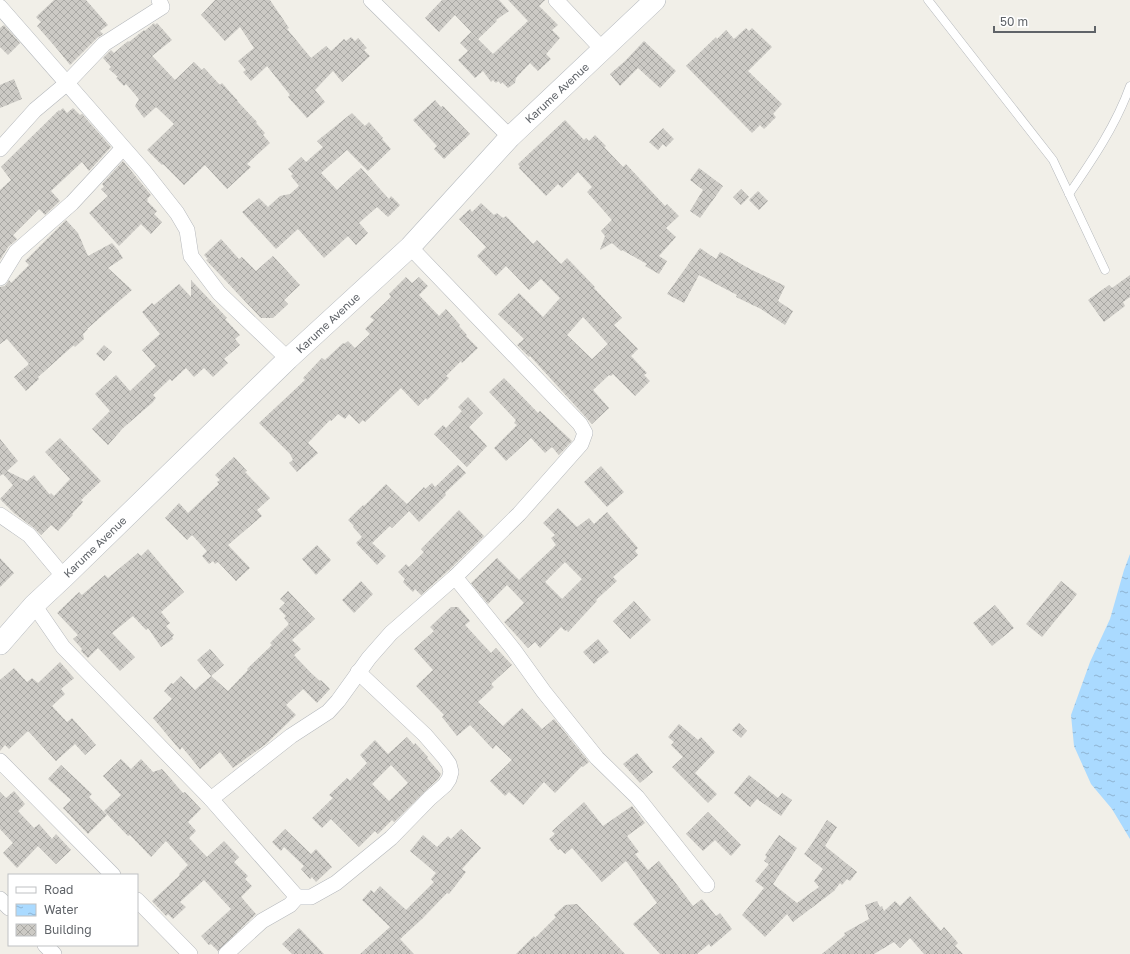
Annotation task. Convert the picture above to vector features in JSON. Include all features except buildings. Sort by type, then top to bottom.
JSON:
[{"type":"main road","name":"Karume Avenue","points":[[0,644],[34,605],[288,359],[410,247],[510,137],[655,0]]},
{"type":"street","points":[[0,149],[34,110],[66,84],[104,44],[162,7],[159,0]]},
{"type":"street","points":[[370,0],[510,137]]},
{"type":"street","points":[[556,0],[603,50]]},
{"type":"street","points":[[0,7],[143,170],[177,213],[187,230],[190,256],[219,293],[288,359]]},
{"type":"street","points":[[0,278],[16,252],[72,203],[123,148]]},
{"type":"street","points":[[211,798],[291,736],[328,712],[338,701],[358,672],[391,633],[455,577],[519,514],[581,444],[584,433],[580,424],[410,247]]},
{"type":"street","points":[[0,515],[29,535],[64,577]]},
{"type":"street","points":[[455,577],[597,758],[637,797],[707,885]]},
{"type":"street","points":[[34,605],[63,647],[211,798],[297,897],[311,898],[336,883],[391,838],[430,798],[445,785],[451,772],[449,764],[425,735],[358,672]]},
{"type":"street","points":[[0,761],[112,874]]},
{"type":"street","points":[[226,954],[262,921],[290,905],[297,897]]},
{"type":"street","points":[[0,899],[8,907]]},
{"type":"street","points":[[138,901],[190,954]]},
{"type":"street","points":[[46,946],[54,954]]},
{"type":"lane","points":[[928,0],[1054,160],[1105,270]]},
{"type":"lane","points":[[1069,194],[1098,152],[1124,102],[1130,86]]},
{"type":"water","points":[[1130,554],[1130,839],[1112,809],[1091,784],[1074,746],[1071,715],[1090,662],[1110,619]]}]
